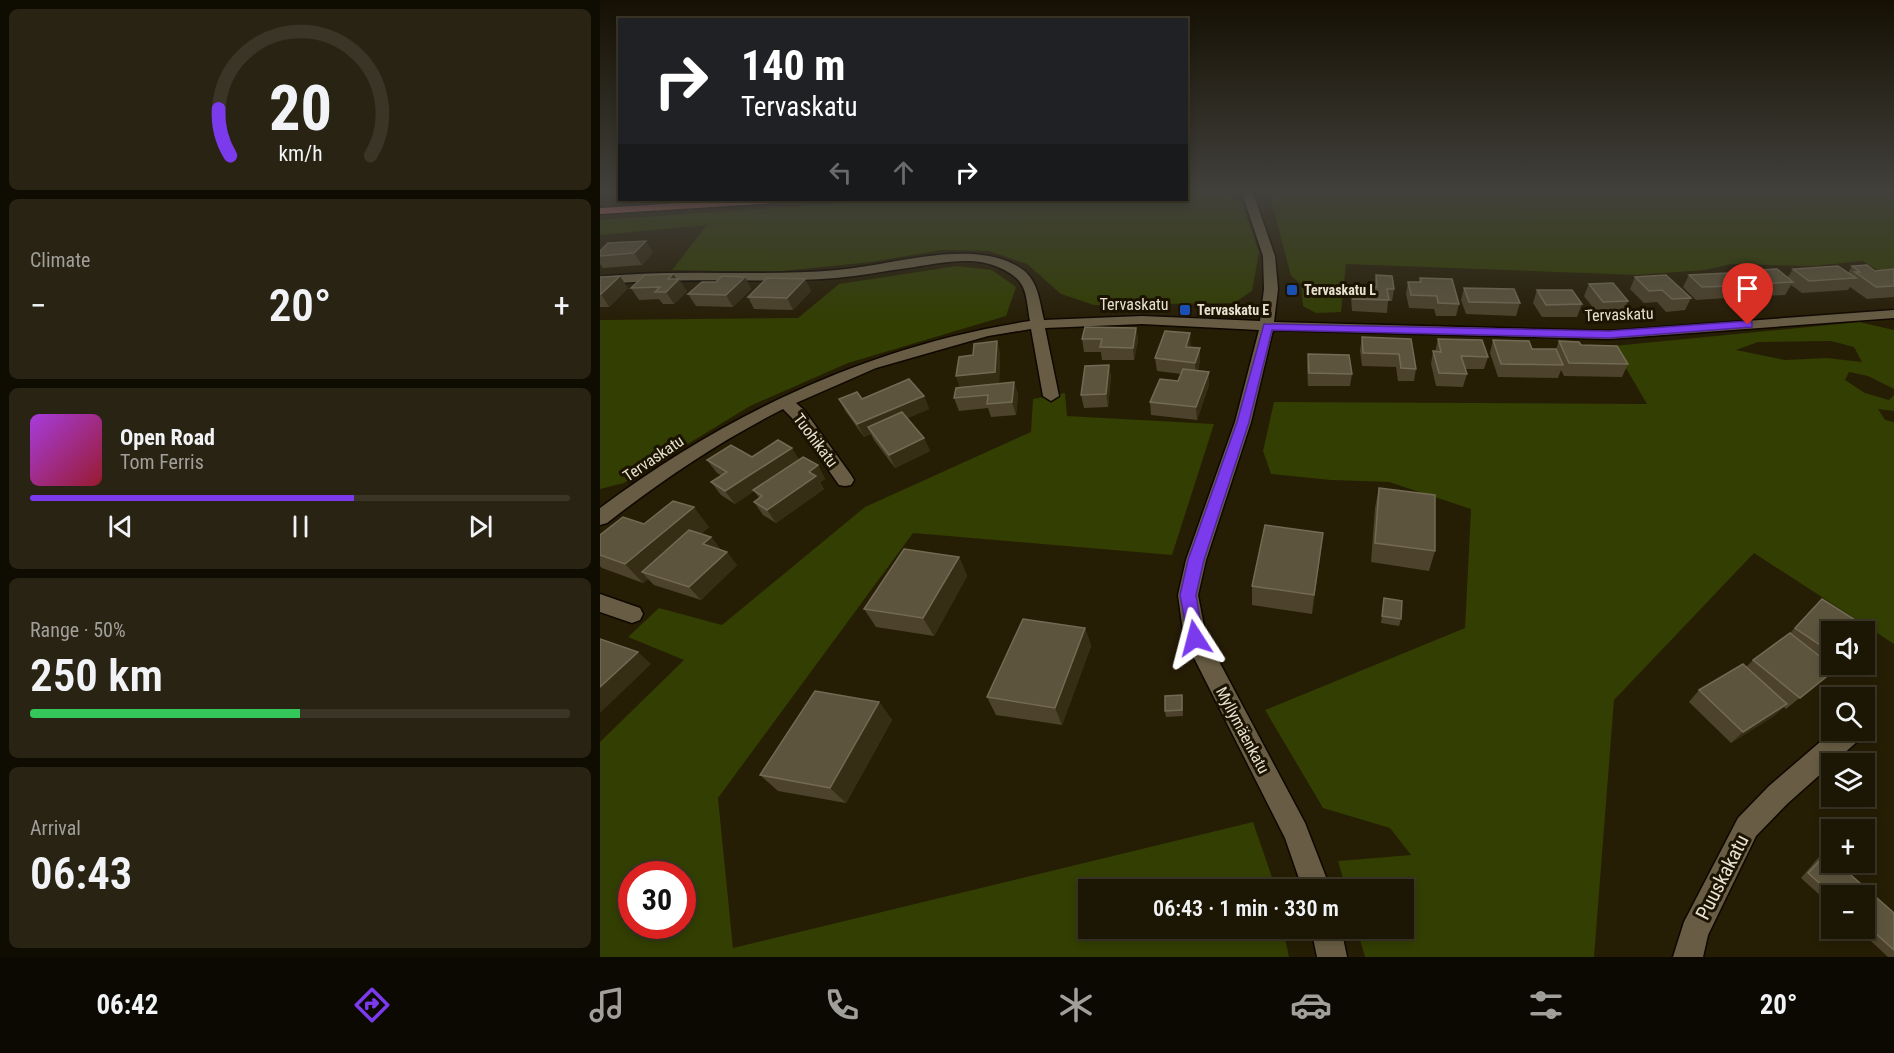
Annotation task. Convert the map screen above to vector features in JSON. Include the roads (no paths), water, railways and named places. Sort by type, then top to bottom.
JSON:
[{"type":"street","name":"Myllymäenkatu","points":[[1262,235],[1269,256],[1271,289],[1267,326],[1243,422],[1196,560],[1188,595],[1195,638],[1296,832],[1313,879]]},
{"type":"street","points":[[600,281],[634,277],[836,274],[944,259],[973,258],[1000,263],[1025,279],[1030,285],[1051,396]]},
{"type":"street","name":"Tervaskatu","points":[[600,518],[730,429],[785,402],[871,365],[986,332],[1039,324],[1142,320],[1267,326],[1609,334],[1894,314]]},
{"type":"street","name":"Tuohikatu","points":[[785,402],[798,414],[845,480]]},
{"type":"street","points":[[600,499],[629,496]]},
{"type":"street","points":[[600,603],[632,614]]},
{"type":"street","name":"Puuskakatu","points":[[1688,957],[1694,932],[1747,827],[1778,795],[1840,741]]},
{"type":"street","points":[[1328,939],[1332,957]]},
{"type":"place","name":"Tervaskatu L","points":[[1292,290]]},
{"type":"place","name":"Tervaskatu E","points":[[1185,310]]}]
